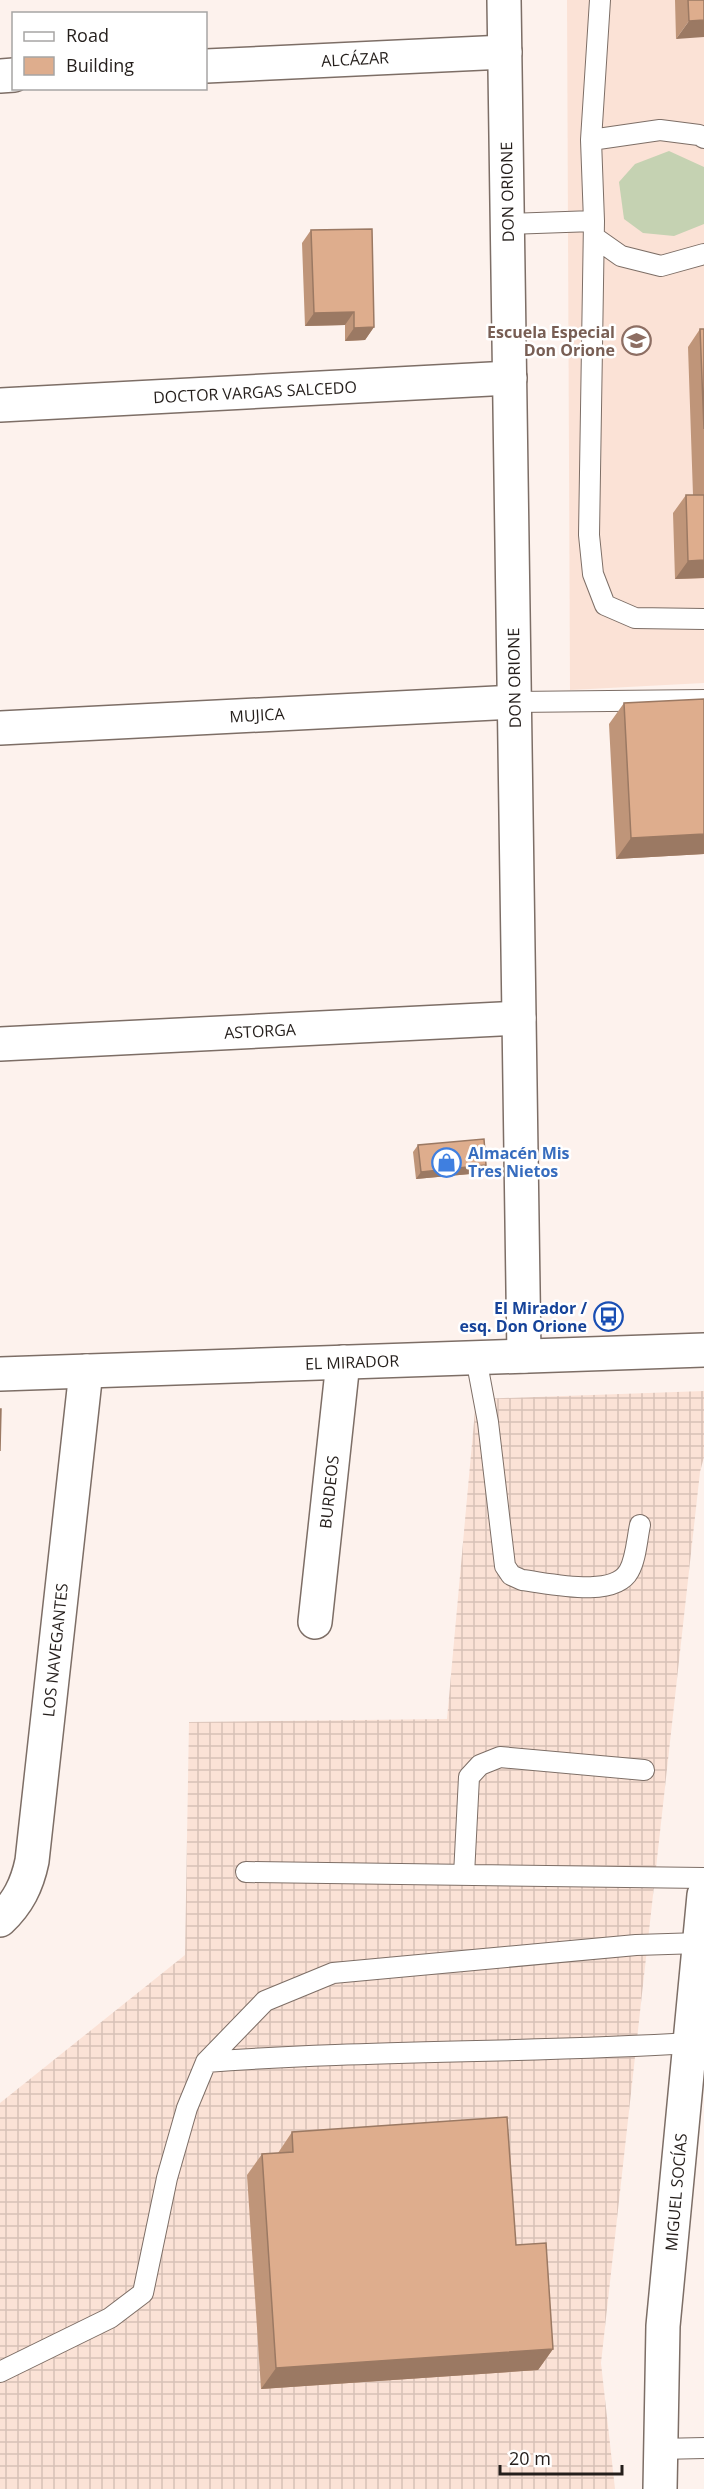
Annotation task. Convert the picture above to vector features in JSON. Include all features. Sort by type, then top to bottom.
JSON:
[{"type":"street","name":"DON ORIONE","points":[[504,0],[524,1356]]},
{"type":"street","name":"ALCÁZAR","points":[[207,66],[505,52]]},
{"type":"street","name":"DOCTOR VARGAS SALCEDO","points":[[0,405],[510,378]]},
{"type":"street","name":"MUJICA","points":[[0,728],[514,702]]},
{"type":"street","name":"ASTORGA","points":[[0,1044],[519,1018]]},
{"type":"street","name":"EL MIRADOR","points":[[0,1374],[704,1350]]},
{"type":"street","name":"BURDEOS","points":[[315,1622],[344,1362]]},
{"type":"street","name":"LOS NAVEGANTES","points":[[0,1920],[21,1896],[32,1861],[86,1371]]},
{"type":"street","name":"MIGUEL SOCÍAS","points":[[660,2489],[663,2326],[704,1895]]},
{"type":"lane","points":[[600,0],[591,140],[594,229],[589,535],[592,574],[605,604],[635,618],[704,619]]},
{"type":"lane","points":[[591,140],[660,130],[699,135],[704,138]]},
{"type":"lane","points":[[507,224],[594,229],[621,256],[661,266],[704,254]]},
{"type":"lane","points":[[514,702],[704,700]]},
{"type":"lane","points":[[476,1358],[488,1422],[505,1566],[512,1575],[522,1580],[596,1588],[609,1587],[620,1581],[629,1571],[640,1525]]},
{"type":"lane","points":[[464,1875],[469,1778],[480,1764],[500,1757],[644,1770]]},
{"type":"lane","points":[[246,1872],[704,1878]]},
{"type":"lane","points":[[0,2372],[110,2318],[143,2293],[167,2178],[187,2108],[206,2062],[265,2001],[333,1973],[636,1945],[700,1943]]},
{"type":"lane","points":[[206,2062],[279,2057],[627,2047],[690,2043]]},
{"type":"lane","points":[[659,2449],[704,2448]]},
{"type":"shaded area","name":"Escuela Especial Don Orione","points":[[567,0],[704,0],[704,683],[570,690]]},
{"type":"shaded area","points":[[704,1391],[704,1457],[700,1472],[601,2363],[615,2489],[0,2489],[0,2103],[185,1955],[189,1722],[447,1719],[476,1399]]},
{"type":"green space","points":[[669,151],[704,167],[704,224],[674,236],[643,233],[624,219],[619,182],[635,164]]},
{"type":"building","points":[[688,0],[704,0],[704,20],[689,21]]},
{"type":"building","points":[[372,229],[374,327],[354,328],[354,312],[314,313],[311,230]]},
{"type":"building","points":[[700,329],[704,329],[704,429]]},
{"type":"building","points":[[686,495],[704,495],[704,560],[688,561]]},
{"type":"building","points":[[704,699],[704,834],[631,838],[624,703]]},
{"type":"building","name":"Almacén Mis Tres Nietos","points":[[484,1139],[486,1165],[421,1172],[418,1145]]},
{"type":"building","points":[[507,2117],[516,2245],[546,2243],[553,2349],[276,2368],[262,2154],[293,2152],[292,2132]]},
{"type":"place","name":"Escuela Especial Don Orione","points":[[636,341]]},
{"type":"place","name":"Almacén Mis Tres Nietos","points":[[447,1162]]},
{"type":"place","name":"El Mirador / esq. Don Orione","points":[[608,1317]]}]
